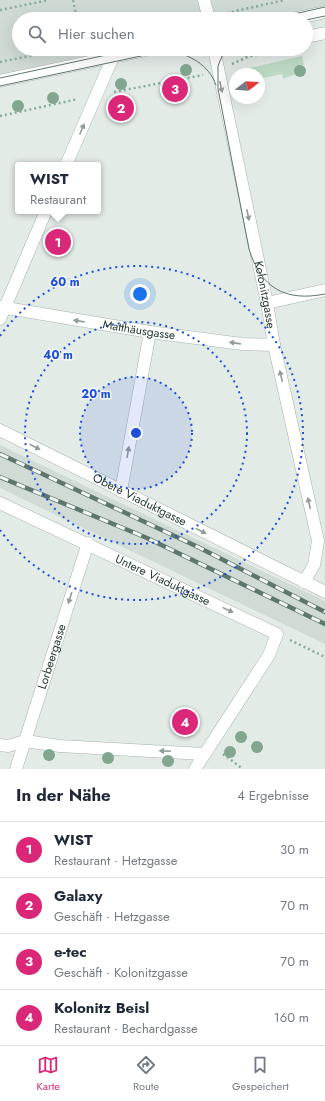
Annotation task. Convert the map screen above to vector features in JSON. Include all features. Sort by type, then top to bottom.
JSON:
[{"type":"street","points":[[204,0],[207,12]]},
{"type":"street","points":[[313,15],[325,12]]},
{"type":"street","points":[[313,36],[325,34]]},
{"type":"street","points":[[0,81],[117,56]]},
{"type":"street","name":"Kolonitzgasse","points":[[215,56],[267,303],[274,345],[318,541],[318,552],[314,565],[304,582]]},
{"type":"street","points":[[67,162],[112,57]]},
{"type":"street","points":[[1,312],[45,214]]},
{"type":"street","points":[[267,303],[325,290]]},
{"type":"street","name":"Matthäusgasse","points":[[1,312],[242,344],[274,345]]},
{"type":"street","points":[[120,491],[150,332]]},
{"type":"street","name":"Obere Viaduktgasse","points":[[0,430],[325,592]]},
{"type":"street","name":"Untere Viaduktgasse","points":[[0,503],[277,634]]},
{"type":"street","name":"Lorbeergasse","points":[[16,769],[88,544]]},
{"type":"street","points":[[195,769],[269,655],[277,634]]},
{"type":"street","points":[[0,745],[8,746],[25,741],[60,746],[204,754]]},
{"type":"path","points":[[32,0],[33,4]]},
{"type":"path","points":[[0,10],[49,0]]},
{"type":"path","points":[[73,0],[76,12]]},
{"type":"path","points":[[234,12],[285,0]]},
{"type":"path","points":[[0,62],[30,56]]},
{"type":"path","points":[[0,116],[218,71],[251,56]]},
{"type":"path","points":[[277,634],[325,657]]},
{"type":"path","points":[[219,749],[221,753],[243,769]]},
{"type":"shaded area","points":[[0,0],[325,0],[325,19],[313,22],[313,12],[12,12],[12,56],[136,56],[0,82]]},
{"type":"shaded area","points":[[0,445],[325,601],[325,644],[0,488]]},
{"type":"green space","points":[[302,56],[304,65],[301,65],[299,73],[283,79],[282,74],[265,78],[265,68],[249,68]]},
{"type":"tram line","points":[[303,12],[325,7]]},
{"type":"tram line","points":[[313,19],[325,16]]},
{"type":"tram line","points":[[0,78],[102,56]]},
{"type":"tram line","points":[[0,86],[141,56]]},
{"type":"tram line","points":[[186,56],[204,66],[213,78],[216,85]]},
{"type":"tram line","points":[[222,56],[218,66],[218,89],[249,249],[254,262],[260,274],[268,282],[276,289],[287,294],[298,296],[325,294]]},
{"type":"railway","points":[[0,454],[198,547],[325,612]]},
{"type":"railway","points":[[0,477],[147,538],[325,624]]},
{"type":"place","name":"e-tec","points":[[175,89]]},
{"type":"place","name":"Galaxy","points":[[121,108]]},
{"type":"place","name":"WIST","points":[[58,242]]},
{"type":"place","name":"Kolonitz Beisl","points":[[185,722]]}]
